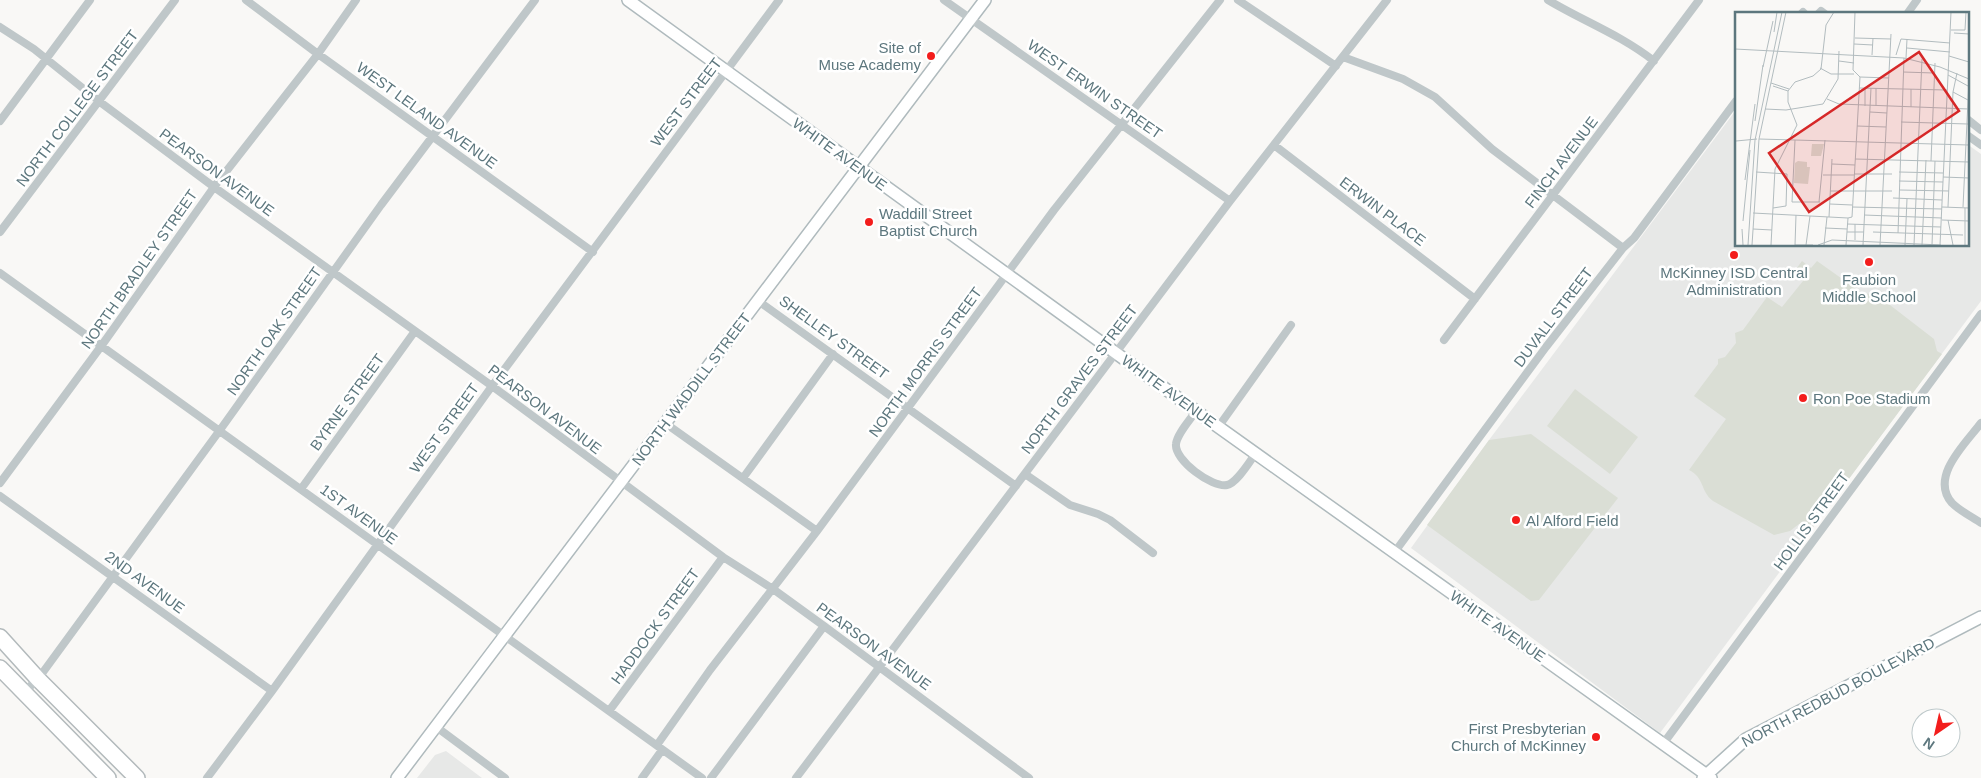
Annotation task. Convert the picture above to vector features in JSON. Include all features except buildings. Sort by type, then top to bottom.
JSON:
[{"type":"highway","points":[[0,637],[38,680],[137,778]]},
{"type":"highway","points":[[0,668],[108,778]]},
{"type":"street","points":[[0,121],[90,0]]},
{"type":"street","name":"NORTH COLLEGE STREET","points":[[0,232],[100,102],[175,0]]},
{"type":"street","name":"WEST LELAND AVENUE","points":[[246,0],[592,252]]},
{"type":"street","name":"NORTH BRADLEY STREET","points":[[0,483],[102,345],[214,187],[318,54],[356,0]]},
{"type":"street","name":"NORTH OAK STREET","points":[[23,693],[38,680],[432,136],[534,0]]},
{"type":"street","name":"WHITE AVENUE","points":[[628,0],[1196,411],[1707,777]]},
{"type":"street","name":"WEST STREET","points":[[207,778],[492,386],[779,0]]},
{"type":"street","name":"WEST ERWIN STREET","points":[[944,0],[1230,201]]},
{"type":"street","name":"NORTH WADDILL STREET","points":[[397,778],[985,0]]},
{"type":"street","name":"NORTH MORRIS STREET","points":[[642,778],[710,670],[817,531],[1054,210],[1220,0]]},
{"type":"street","points":[[1238,0],[1336,66]]},
{"type":"street","name":"NORTH GRAVES STREET","points":[[796,778],[1230,201],[1387,0]]},
{"type":"street","points":[[1548,0],[1604,28],[1654,61]]},
{"type":"street","name":"FINCH AVENUE","points":[[1444,340],[1699,0]]},
{"type":"street","points":[[1908,12],[1917,0]]},
{"type":"street","name":"PEARSON AVENUE","points":[[0,26],[214,187],[492,386],[620,482],[880,666],[1029,778]]},
{"type":"street","points":[[1343,57],[1403,79],[1435,97],[1492,149],[1623,248]]},
{"type":"street","name":"DUVALL STREET","points":[[1394,552],[1546,347],[1623,248],[1634,238],[1735,102]]},
{"type":"street","points":[[1968,120],[1981,130]]},
{"type":"street","points":[[1968,136],[1981,145]]},
{"type":"street","name":"ERWIN PLACE","points":[[1274,145],[1475,299]]},
{"type":"street","name":"1ST AVENUE","points":[[0,273],[702,778]]},
{"type":"street","name":"SHELLEY STREET","points":[[757,300],[1016,486]]},
{"type":"street","name":"HOLLIS STREET","points":[[1663,744],[1981,314]]},
{"type":"street","points":[[1219,426],[1291,325]]},
{"type":"street","name":"BYRNE STREET","points":[[301,488],[415,331]]},
{"type":"street","points":[[743,478],[833,354]]},
{"type":"street","points":[[1196,411],[1176,441],[1176,449],[1179,456],[1190,468],[1219,484],[1227,485],[1234,482],[1256,453]]},
{"type":"street","points":[[1981,422],[1948,467],[1944,483],[1945,491],[1954,504],[1981,523]]},
{"type":"street","points":[[665,423],[817,531]]},
{"type":"street","points":[[1025,474],[1070,505],[1110,520],[1153,553]]},
{"type":"street","name":"2ND AVENUE","points":[[0,496],[272,691]]},
{"type":"street","name":"HADDOCK STREET","points":[[609,711],[723,556]]},
{"type":"street","name":"NORTH REDBUD BOULEVARD","points":[[1707,777],[1746,739],[1981,617]]},
{"type":"street","points":[[711,778],[824,626]]},
{"type":"street","points":[[436,726],[505,778]]},
{"type":"shaded area","points":[[1735,111],[1735,246],[1968,246],[1968,145],[1981,154],[1981,301],[1660,733],[1411,548],[1489,440]]},
{"type":"shaded area","name":"Ron Poe Stadium","points":[[1802,261],[1811,268],[1817,261],[1862,293],[1877,295],[1934,339],[1937,351],[1942,354],[1810,531],[1799,524],[1790,531],[1774,535],[1713,501],[1706,493],[1698,477],[1689,470],[1726,419],[1694,396],[1718,364],[1718,359],[1725,357],[1736,343],[1735,333],[1743,330],[1767,297],[1782,307],[1803,281],[1793,273]]},
{"type":"shaded area","points":[[1575,389],[1638,437],[1610,474],[1547,426]]},
{"type":"shaded area","name":"Al Alford Field","points":[[1531,434],[1618,498],[1539,600],[1531,601],[1427,525],[1489,440]]},
{"type":"shaded area","points":[[446,751],[482,778],[417,778],[435,755]]},
{"type":"place","name":"Site of Muse Academy","points":[[931,56]]},
{"type":"place","name":"Waddill Street Baptist Church","points":[[869,222]]},
{"type":"place","name":"McKinney ISD Central Administration","points":[[1734,255]]},
{"type":"place","name":"Faubion Middle School","points":[[1869,262]]},
{"type":"place","name":"Ron Poe Stadium","points":[[1803,398]]},
{"type":"place","name":"Al Alford Field","points":[[1516,520]]},
{"type":"place","name":"First Presbyterian Church of McKinney","points":[[1596,737]]}]
